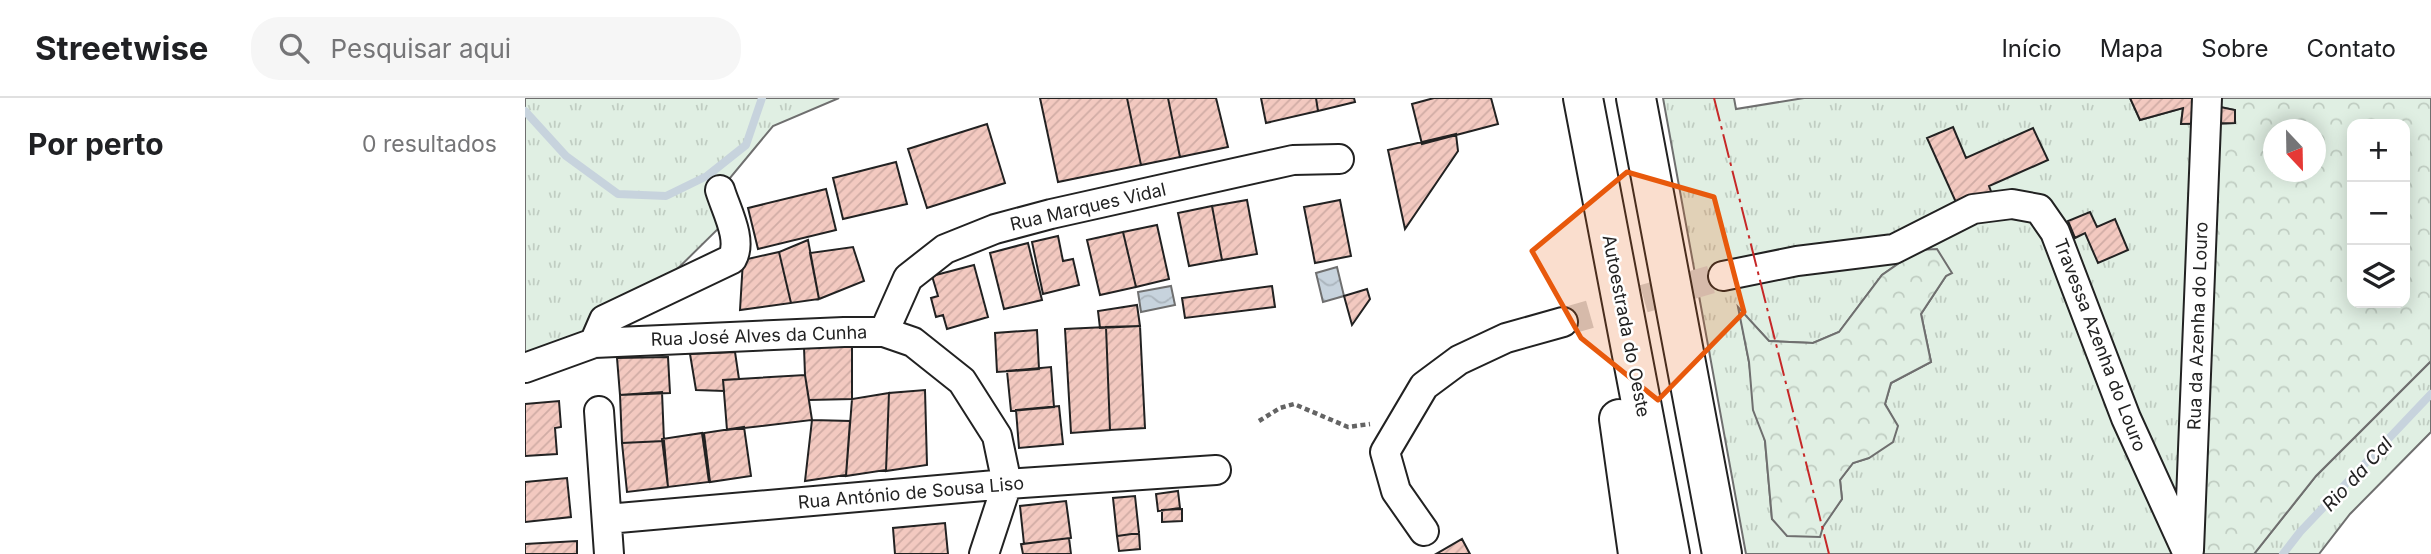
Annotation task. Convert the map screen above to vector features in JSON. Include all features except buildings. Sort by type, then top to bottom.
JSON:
[{"type":"highway","name":"Autoestrada do Oeste","points":[[1583,98],[1670,554]]},
{"type":"highway","points":[[1636,98],[1722,554]]},
{"type":"highway","points":[[1605,214],[1606,324],[1638,554]]},
{"type":"street","name":"Rua da Azenha do Louro","points":[[2188,554],[2207,98]]},
{"type":"street","name":"Rua Marques Vidal","points":[[884,332],[908,278],[945,249],[995,229],[1293,160],[1339,159]]},
{"type":"street","points":[[594,343],[604,320],[731,259],[737,251],[736,240],[720,190]]},
{"type":"street","name":"Travessa Azenha do Louro","points":[[1723,276],[1797,261],[1894,249],[1973,209],[2012,204],[2039,209],[2055,232],[2126,418],[2188,554]]},
{"type":"street","points":[[1424,531],[1396,491],[1385,452],[1424,386],[1459,360],[1506,338],[1563,322]]},
{"type":"street","name":"Rua José Alves da Cunha","points":[[525,368],[594,343],[884,332],[913,342],[962,381],[997,436],[1007,484],[984,554]]},
{"type":"street","points":[[599,411],[609,554]]},
{"type":"street","name":"Rua António de Sousa Liso","points":[[607,519],[1007,484],[1216,470]]},
{"type":"path","points":[[1259,421],[1280,408],[1294,404],[1348,427],[1382,421],[1403,421]]},
{"type":"highlighted area","points":[[1627,172],[1714,197],[1744,312],[1658,400],[1581,338],[1532,251]]},
{"type":"green space","points":[[525,98],[839,98],[773,126],[720,190],[724,223],[658,288],[589,338],[525,363]]},
{"type":"green space","points":[[1663,98],[1734,98],[1736,109],[1804,98],[2130,98],[2140,120],[2183,108],[2181,123],[2206,124],[2189,554],[1746,554]],"holes":[[[1918,250],[1946,276],[1921,314],[1931,362],[1891,383],[1885,404],[1897,426],[1869,458],[1853,463],[1840,480],[1842,499],[1822,527],[1772,519],[1765,441],[1752,386],[1739,309],[1769,341],[1813,343],[1839,332],[1882,275]]]},
{"type":"green space","points":[[2221,98],[2431,98],[2431,361],[2316,476],[2254,554],[2189,554],[2219,124],[2235,123],[2235,110],[2220,107]]},
{"type":"green space","points":[[1937,249],[1952,273],[1946,276],[1921,314],[1931,362],[1891,383],[1885,404],[1898,426],[1893,442],[1869,458],[1853,463],[1840,480],[1842,499],[1823,527],[1820,537],[1787,536],[1772,519],[1765,441],[1753,410],[1749,362],[1738,307],[1769,341],[1813,343],[1839,332],[1882,275],[1918,250]]},
{"type":"green space","points":[[2431,361],[2431,432],[2350,514],[2319,554],[2254,554],[2316,476]]},
{"type":"water","points":[[1337,267],[1344,296],[1323,302],[1316,273]]},
{"type":"water","points":[[1171,286],[1175,305],[1141,312],[1138,292]]},
{"type":"waterway","points":[[525,111],[566,156],[618,194],[666,196],[707,176],[746,145],[762,98]]},
{"type":"waterway","name":"Rio da Cal","points":[[2283,554],[2300,532],[2431,394]]},
{"type":"tunnel","points":[[1563,322],[1723,276]]},
{"type":"power","points":[[1714,98],[1829,554]]}]
